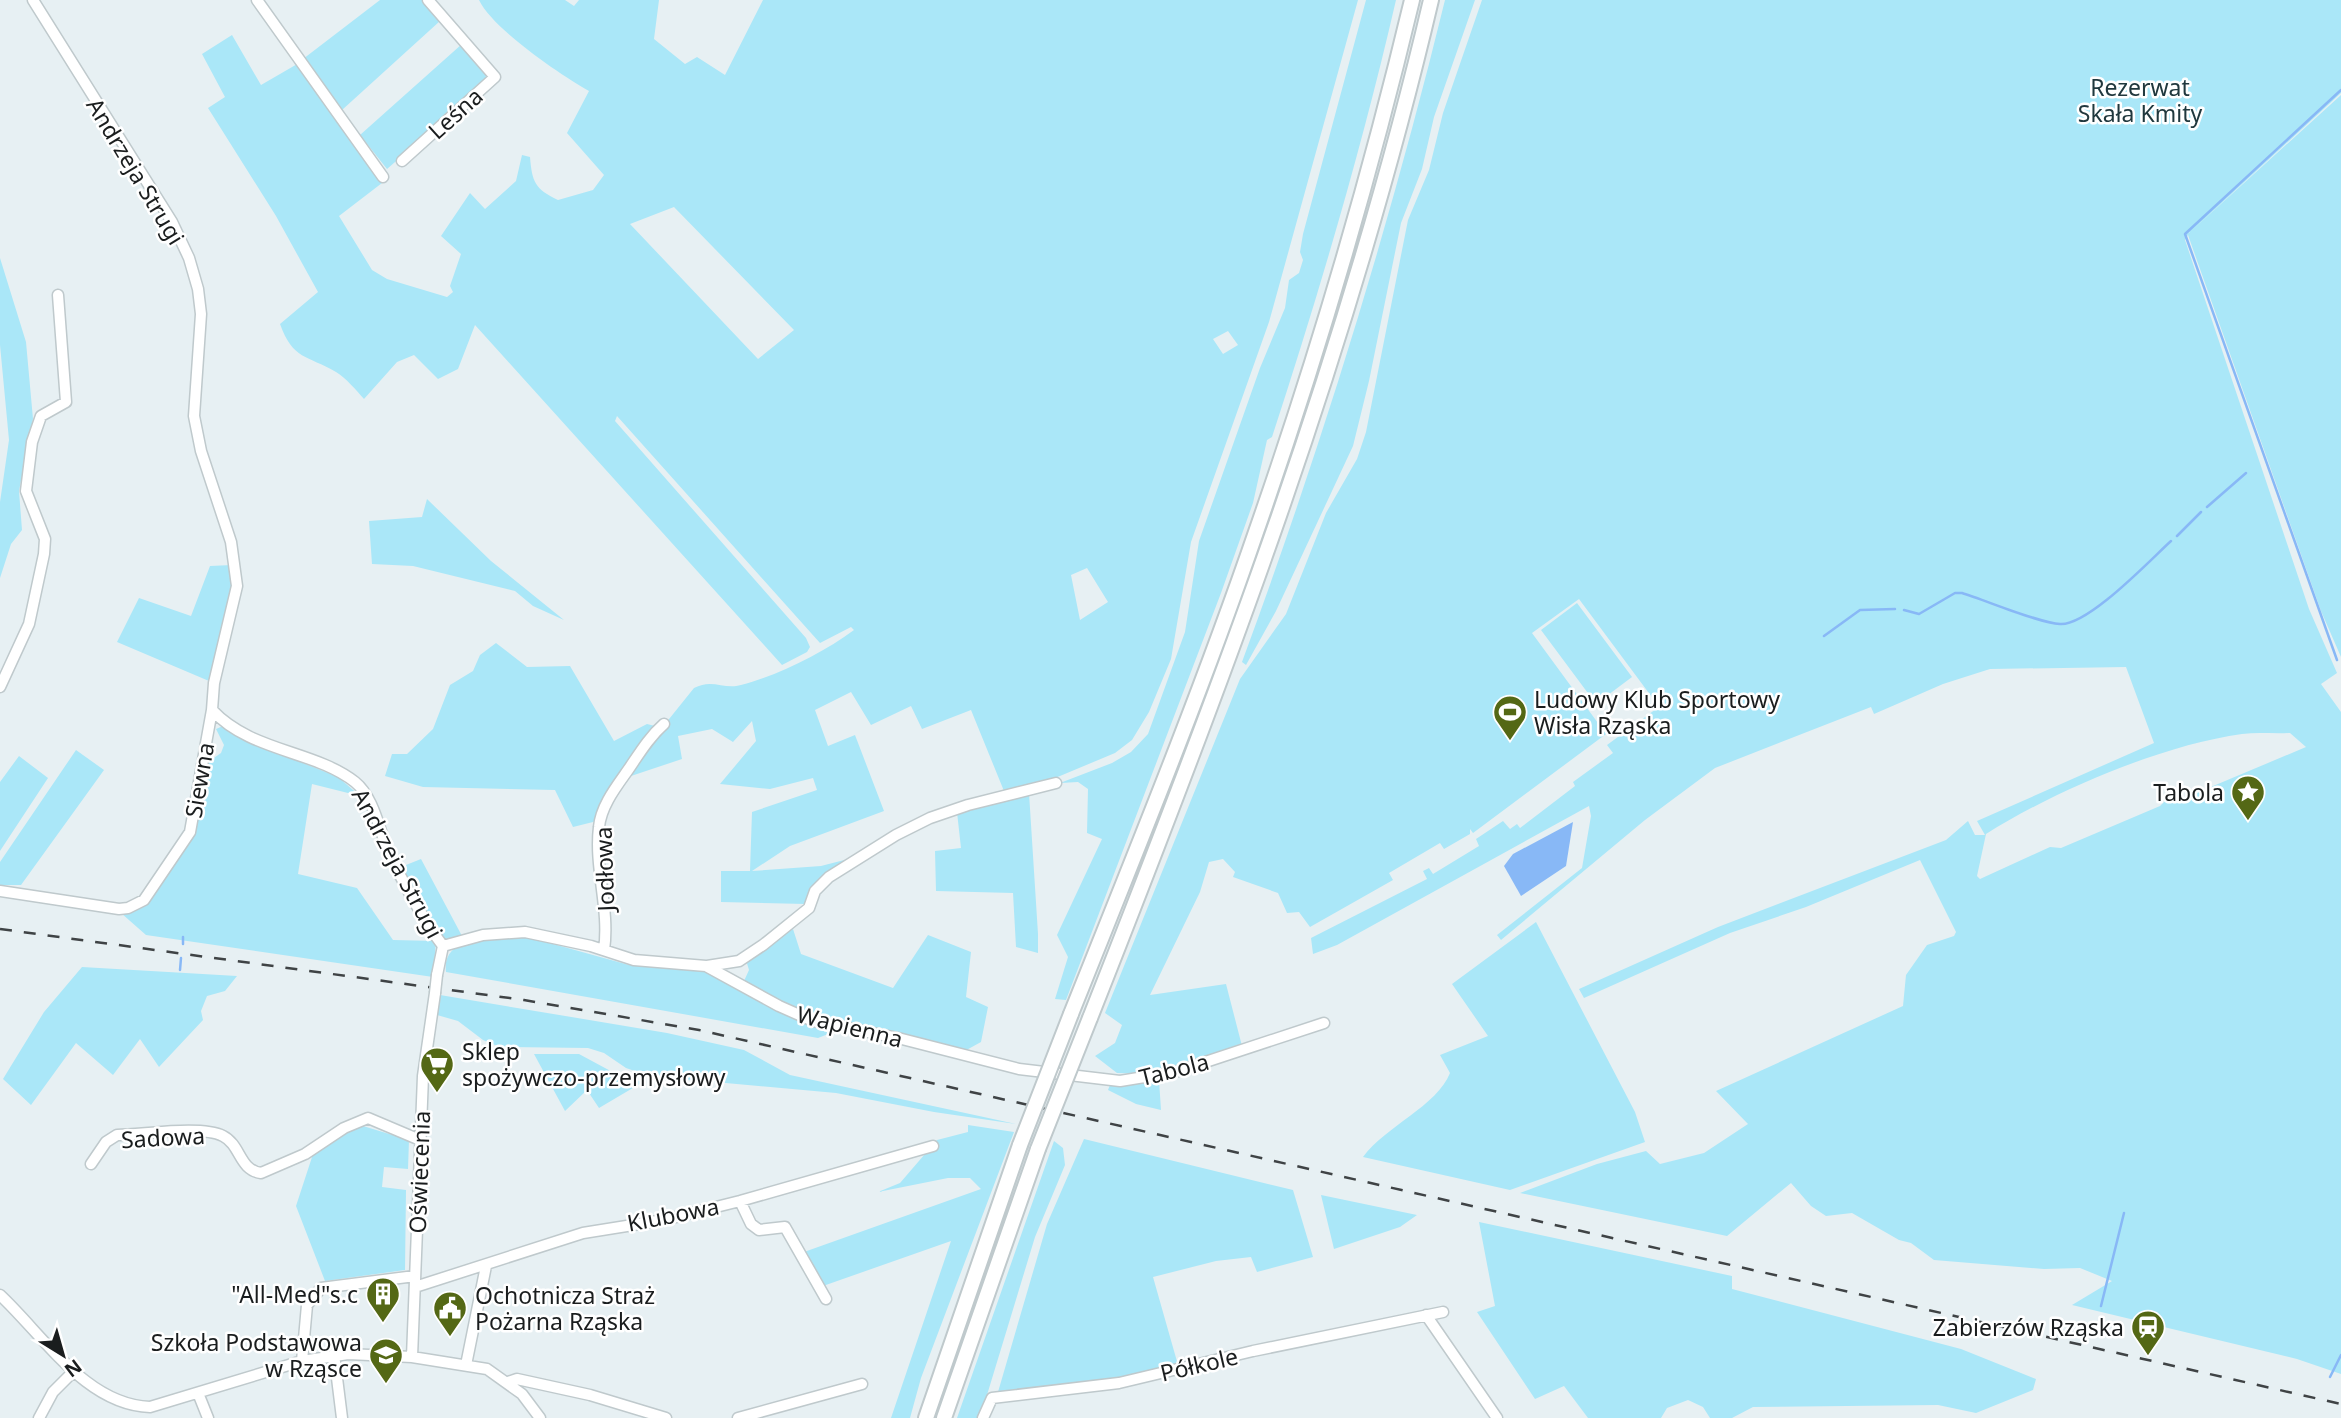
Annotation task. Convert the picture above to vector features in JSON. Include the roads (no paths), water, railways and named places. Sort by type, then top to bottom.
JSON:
[{"type":"highway","points":[[926,1418],[1020,1145],[1196,695],[1279,464],[1335,291],[1412,0]]},
{"type":"highway","points":[[944,1418],[1038,1149],[1216,696],[1298,467],[1366,249],[1431,0]]},
{"type":"street","name":"Andrzeja Strugi","points":[[33,0],[172,222],[189,258],[198,289],[201,314],[194,416],[201,451],[231,542],[237,576],[214,683],[212,710],[221,719],[257,740],[338,770],[362,788],[391,859],[443,946]]},
{"type":"street","points":[[257,0],[383,177]]},
{"type":"street","name":"Leśna","points":[[402,161],[495,77],[428,0]]},
{"type":"street","points":[[0,687],[29,624],[44,554],[45,539],[26,491],[27,469],[41,416],[66,402],[58,295]]},
{"type":"street","name":"Siewna","points":[[0,891],[119,909],[144,900],[190,832],[212,710]]},
{"type":"street","name":"Jodłowa","points":[[604,950],[606,933],[600,869],[601,817],[613,791],[647,742],[664,724]]},
{"type":"street","points":[[706,966],[740,961],[791,925],[809,908],[815,891],[829,877],[896,835],[930,818],[968,805],[1056,783]]},
{"type":"street","name":"Wapienna","points":[[443,946],[483,935],[525,932],[604,950],[634,960],[706,966],[738,981],[779,1006],[813,1021],[898,1038],[1019,1069]]},
{"type":"street","name":"Oświecenia","points":[[412,1357],[423,1076],[443,946]]},
{"type":"street","points":[[738,981],[740,961]]},
{"type":"street","name":"Tabola","points":[[1019,1069],[1120,1081],[1148,1079],[1324,1023]]},
{"type":"street","name":"Sadowa","points":[[91,1164],[106,1142],[117,1135],[196,1132],[222,1136],[247,1168],[261,1173],[305,1154],[344,1128],[368,1118],[420,1140]]},
{"type":"street","name":"Klubowa","points":[[415,1287],[583,1233],[664,1220],[933,1146]]},
{"type":"street","points":[[740,1201],[751,1224],[759,1230],[785,1227],[826,1299]]},
{"type":"street","points":[[466,1364],[486,1266]]},
{"type":"street","points":[[302,1361],[307,1305],[321,1288],[415,1276]]},
{"type":"street","points":[[0,1295],[74,1371],[131,1406],[150,1407],[302,1361],[334,1354],[412,1357],[486,1369],[508,1382],[540,1418]]},
{"type":"street","name":"Półkole","points":[[983,1418],[992,1398],[1119,1383],[1443,1312]]},
{"type":"street","points":[[1426,1315],[1497,1418]]},
{"type":"street","points":[[334,1354],[342,1418]]},
{"type":"street","points":[[38,1418],[53,1392],[74,1371]]},
{"type":"street","points":[[508,1382],[517,1380],[590,1395],[666,1418]]},
{"type":"street","points":[[738,1418],[862,1384]]},
{"type":"street","points":[[198,1393],[208,1418]]},
{"type":"water","points":[[1573,822],[1566,866],[1521,896],[1504,866],[1513,854]]},
{"type":"waterway","points":[[2337,660],[2185,234],[2341,90]]},
{"type":"waterway","points":[[2207,507],[2246,473]]},
{"type":"waterway","points":[[2177,536],[2201,512]]},
{"type":"waterway","points":[[1904,610],[1919,614],[1955,593],[1962,593],[2039,620],[2060,624],[2072,622],[2102,604],[2171,541]]},
{"type":"waterway","points":[[1824,636],[1860,610],[1895,609]]},
{"type":"waterway","points":[[183,937],[183,944]]},
{"type":"waterway","points":[[180,970],[181,958]]},
{"type":"waterway","points":[[2101,1306],[2124,1213]]},
{"type":"waterway","points":[[2330,1377],[2341,1355]]},
{"type":"railway","points":[[0,929],[524,1000],[699,1030],[2341,1404]]},
{"type":"place","name":"Ludowy Klub Sportowy Wisła Rząska","points":[[1510,742]]},
{"type":"place","name":"Tabola","points":[[2248,822]]},
{"type":"place","name":"Sklep spożywczo-przemysłowy","points":[[437,1094]]},
{"type":"place","name":"\"All-Med\"s.c","points":[[383,1324]]},
{"type":"place","name":"Ochotnicza Straż Pożarna Rząska","points":[[450,1338]]},
{"type":"place","name":"Zabierzów Rząska","points":[[2148,1357]]},
{"type":"place","name":"Szkoła Podstawowa w Rząsce","points":[[386,1385]]},
{"type":"park label","name":"Rezerwat Skała Kmity","points":[[2140,100]]}]
